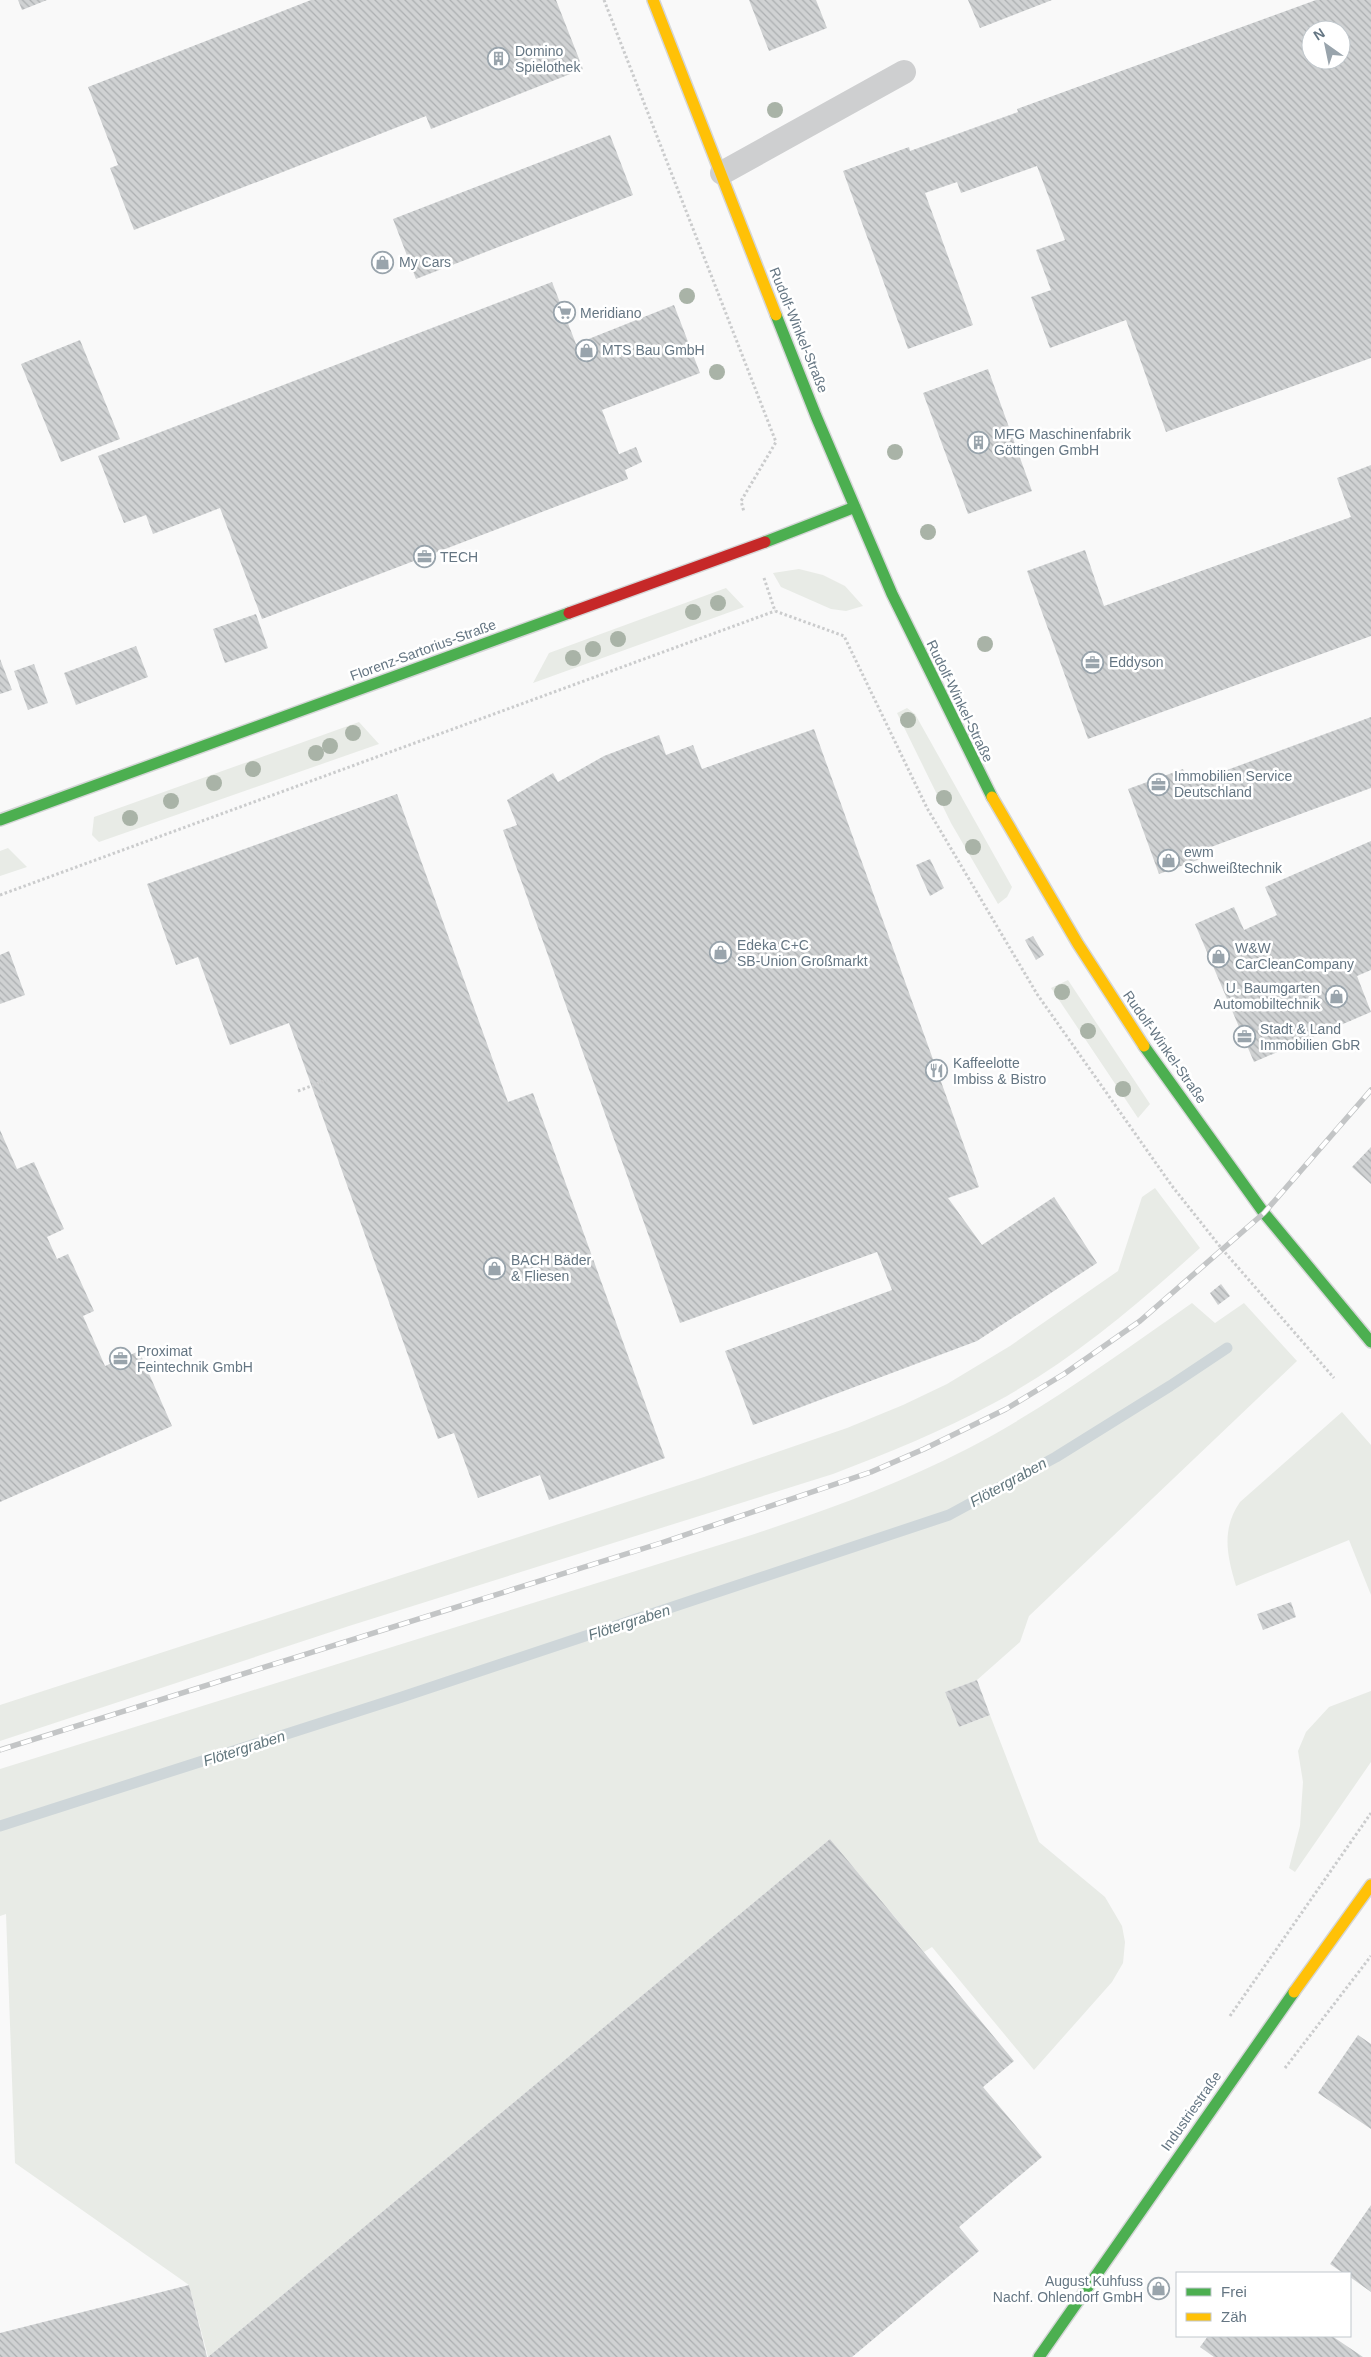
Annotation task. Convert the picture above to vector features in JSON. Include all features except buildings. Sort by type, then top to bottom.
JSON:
[{"type":"street","name":"Rudolf-Winkel-Straße","points":[[653,0],[816,416],[892,594],[982,781],[1078,944],[1134,1031],[1259,1206],[1371,1342]]},
{"type":"street","name":"Florenz-Sartorius-Straße","points":[[0,820],[754,546],[855,507]]},
{"type":"street","name":"Industriestraße","points":[[1039,2357],[1256,2044],[1371,1886]]},
{"type":"lane","points":[[722,173],[904,72]]},
{"type":"path","points":[[604,0],[776,442],[741,501],[775,611]]},
{"type":"path","points":[[0,895],[775,611],[844,636],[927,808],[1037,994],[1172,1186],[1222,1249],[1334,1378]]},
{"type":"path","points":[[298,1091],[327,1080]]},
{"type":"shaded area","points":[[799,569],[823,575],[845,586],[863,606],[846,611],[831,609],[781,587],[773,573]]},
{"type":"shaded area","points":[[726,588],[744,607],[533,683],[549,653]]},
{"type":"shaded area","points":[[907,708],[915,714],[1012,887],[1007,897],[998,904],[951,823],[897,713]]},
{"type":"shaded area","points":[[359,722],[379,744],[99,842],[92,835],[94,817]]},
{"type":"shaded area","points":[[8,848],[27,867],[0,876],[0,851]]},
{"type":"shaded area","points":[[1068,980],[1150,1104],[1138,1118],[1051,988]]},
{"type":"shaded area","points":[[1155,1188],[1200,1248],[1127,1312],[1076,1351],[1022,1387],[955,1423],[833,1474],[349,1626],[0,1741],[0,1705],[704,1477],[847,1428],[903,1405],[947,1384],[1010,1346],[1118,1271],[1142,1197]]},
{"type":"shaded area","points":[[1192,1303],[1215,1323],[1244,1303],[1297,1361],[1029,1616],[1020,1642],[977,1680],[945,1692],[959,1727],[990,1715],[1039,1842],[1105,1897],[1122,1926],[1125,1942],[1123,1963],[1112,1982],[1034,2070],[932,1947],[924,1952],[830,1839],[208,2357],[189,2285],[15,2163],[6,1914],[0,1916],[0,1769],[745,1537],[858,1498],[913,1475],[996,1433],[1082,1380]]},
{"type":"shaded area","points":[[1342,1412],[1371,1445],[1371,1595],[1349,1540],[1236,1586],[1228,1553],[1228,1533],[1234,1512],[1240,1502]]},
{"type":"shaded area","points":[[1371,1691],[1371,1762],[1295,1872],[1289,1868],[1300,1826],[1303,1782],[1298,1751],[1306,1732],[1329,1707]]},
{"type":"waterway","name":"Flötergraben","points":[[0,1826],[402,1697],[949,1515],[1056,1457],[1227,1348]]},
{"type":"railway","points":[[0,1750],[661,1543],[871,1472],[924,1449],[1006,1409],[1064,1374],[1140,1321],[1264,1213],[1371,1090]]},
{"type":"traffic: fast","points":[[776,315],[816,416],[892,594],[992,797]]},
{"type":"traffic: fast","points":[[765,542],[855,507]]},
{"type":"traffic: fast","points":[[0,820],[569,613]]},
{"type":"traffic: fast","points":[[1144,1046],[1264,1213],[1371,1342]]},
{"type":"traffic: fast","points":[[1039,2357],[1294,1992]]},
{"type":"traffic: slow","points":[[653,0],[776,315]]},
{"type":"traffic: slow","points":[[992,797],[1078,944],[1144,1046]]},
{"type":"traffic: slow","points":[[1294,1992],[1371,1885]]},
{"type":"traffic: jam","points":[[569,613],[765,542]]},
{"type":"place","name":"Domino Spielothek","points":[[499,59]]},
{"type":"place","name":"My Cars","points":[[383,262]]},
{"type":"place","name":"Meridiano","points":[[564,313]]},
{"type":"place","name":"MTS Bau GmbH","points":[[586,350]]},
{"type":"place","name":"MFG Maschinenfabrik Göttingen GmbH","points":[[978,442]]},
{"type":"place","name":"TECH","points":[[424,557]]},
{"type":"place","name":"Eddyson","points":[[1093,662]]},
{"type":"place","name":"Immobilien Service Deutschland","points":[[1158,784]]},
{"type":"place","name":"ewm Schweißtechnik","points":[[1168,860]]},
{"type":"place","name":"Edeka C+C SB-Union Großmarkt","points":[[721,953]]},
{"type":"place","name":"W&W CarCleanCompany","points":[[1219,956]]},
{"type":"place","name":"U. Baumgarten Automobiltechnik","points":[[1336,996]]},
{"type":"place","name":"Stadt & Land Immobilien GbR","points":[[1244,1037]]},
{"type":"place","name":"Kaffeelotte Imbiss & Bistro","points":[[937,1071]]},
{"type":"place","name":"BACH Bäder & Fliesen","points":[[495,1268]]},
{"type":"place","name":"Proximat Feintechnik GmbH","points":[[121,1359]]},
{"type":"place","name":"August Kuhfuss Nachf. Ohlendorf GmbH","points":[[1159,2289]]}]
